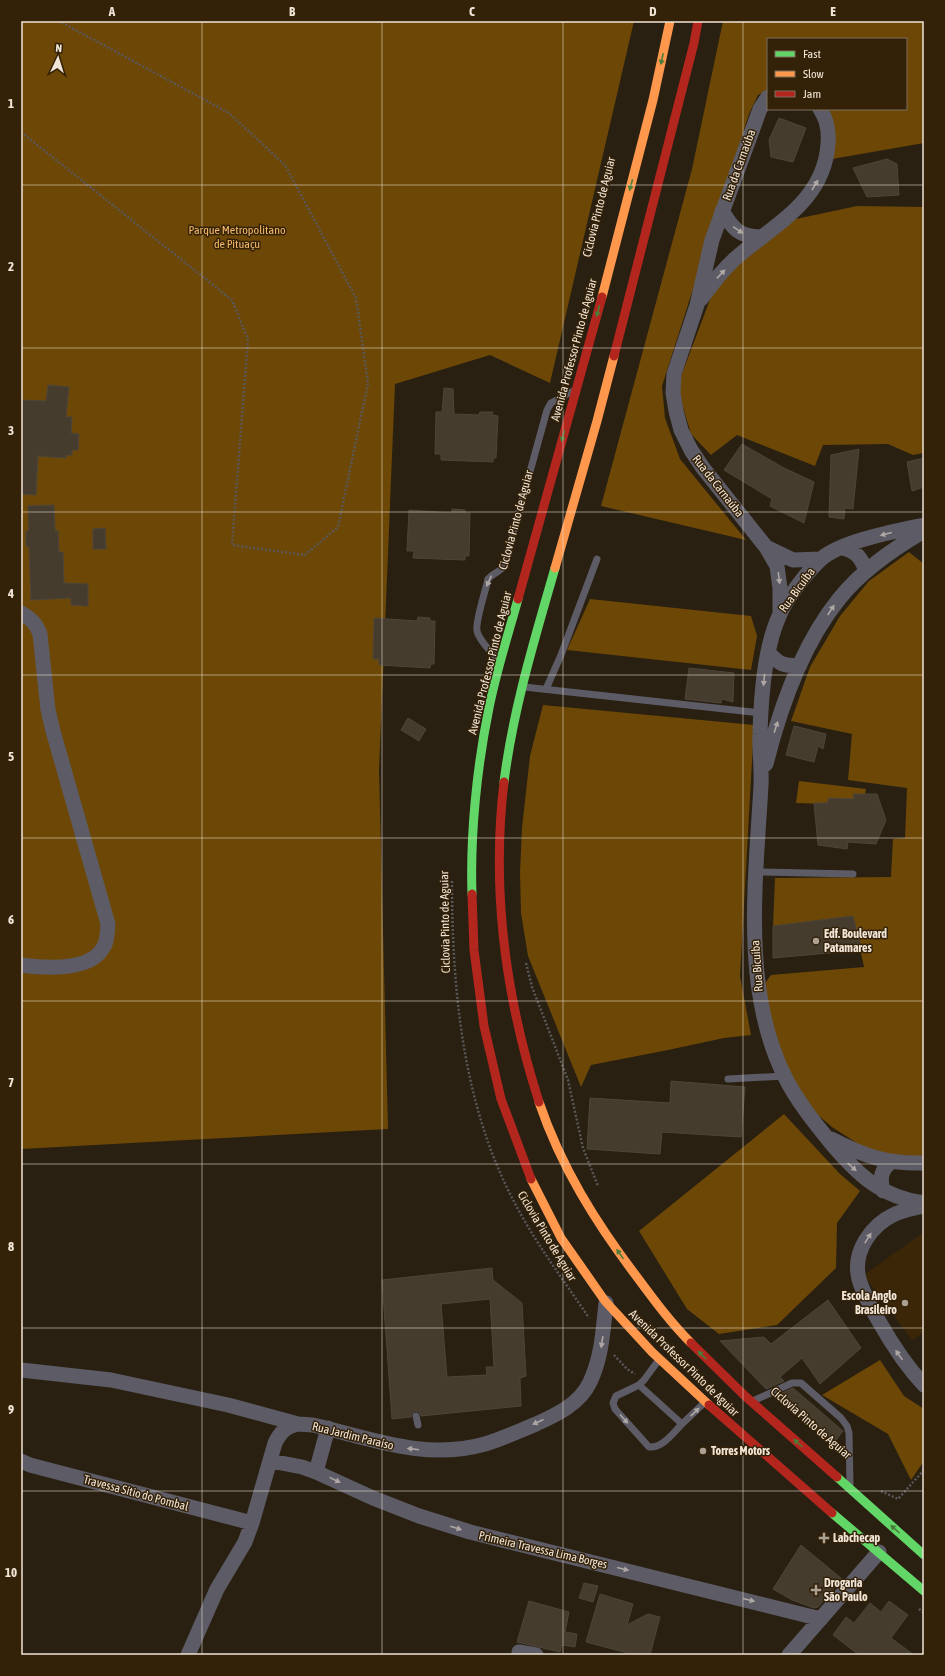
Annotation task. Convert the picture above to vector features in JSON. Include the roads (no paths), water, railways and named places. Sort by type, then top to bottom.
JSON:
[{"type":"main road","name":"Avenida Professor Pinto de Aguiar","points":[[670,21],[653,100],[576,389],[500,663],[486,720],[478,771],[470,883],[472,937],[481,1010],[488,1053],[504,1111],[520,1156],[538,1196],[559,1235],[583,1272],[606,1303],[659,1360],[924,1591]]},
{"type":"main road","name":"Avenida Professor Pinto de Aguiar","points":[[698,21],[623,323],[522,687],[513,727],[505,774],[500,834],[499,885],[502,936],[511,993],[523,1046],[540,1101],[555,1140],[593,1217],[666,1316],[699,1352],[751,1402],[924,1555]]},
{"type":"street","name":"Rua da Carnaúba","points":[[767,98],[760,109],[712,240],[697,305],[674,374],[673,393],[681,430],[690,450],[766,547],[778,570],[780,612]]},
{"type":"street","name":"Rua da Carnaúba","points":[[697,305],[730,263],[760,237],[790,216],[802,204],[816,184],[823,170],[827,156],[828,141],[827,125],[820,110]]},
{"type":"street","points":[[722,212],[730,224],[737,230],[747,236],[760,237]]},
{"type":"street","name":"Rua Bicuíba","points":[[924,525],[865,539],[842,548],[821,559],[800,583],[780,612],[768,652],[761,713],[760,736],[762,778],[757,872],[755,965],[758,992],[773,1047],[784,1076],[800,1102],[826,1137],[847,1162],[863,1177],[883,1191],[898,1198],[924,1202]]},
{"type":"street","name":"Rua Bicuíba","points":[[762,778],[783,705],[800,665],[812,640],[839,599],[866,571],[890,552],[924,532]]},
{"type":"street","name":"Rua da Carnaúba","points":[[766,547],[793,560],[821,559]]},
{"type":"street","points":[[842,548],[852,550],[858,554],[863,560],[866,571]]},
{"type":"street","points":[[21,613],[37,625],[40,634],[48,710],[53,732],[108,924],[107,938],[103,949],[93,958],[79,964],[62,967],[21,965]]},
{"type":"street","points":[[768,652],[782,665],[800,665]]},
{"type":"street","name":"Rua Bicuíba","points":[[826,1137],[853,1150],[891,1162],[924,1163]]},
{"type":"street","points":[[883,1191],[881,1174],[884,1168],[891,1162]]},
{"type":"street","points":[[924,1206],[894,1214],[880,1224],[868,1235],[860,1250],[858,1264],[859,1279],[877,1318],[896,1351],[910,1370],[924,1385]]},
{"type":"street","name":"Rua Jardim Paraíso","points":[[21,1370],[111,1380],[149,1387],[228,1405],[298,1424],[313,1424],[380,1443],[425,1450],[452,1449],[484,1444],[541,1421],[573,1404],[585,1391],[598,1362],[602,1343],[606,1303]]},
{"type":"street","points":[[188,1655],[217,1589],[245,1542],[271,1461],[275,1443],[280,1433],[287,1427],[298,1424]]},
{"type":"street","points":[[316,1472],[328,1428]]},
{"type":"street","name":"Travessa Sítio do Pombal","points":[[21,1461],[30,1465],[252,1523]]},
{"type":"street","name":"Primeira Travessa Lima Borges","points":[[271,1461],[302,1467],[419,1516],[470,1532],[821,1619]]},
{"type":"street","points":[[789,1655],[879,1552]]},
{"type":"street","points":[[519,1652],[536,1655]]},
{"type":"lane","points":[[500,663],[477,631],[477,624],[488,579],[500,571],[504,566],[547,410],[551,403],[576,389]]},
{"type":"lane","points":[[546,689],[561,655],[597,559]]},
{"type":"lane","points":[[522,687],[761,713]]},
{"type":"lane","points":[[757,872],[853,874]]},
{"type":"lane","points":[[728,1079],[784,1076]]},
{"type":"lane","points":[[659,1360],[642,1382],[616,1396],[613,1403],[615,1409],[649,1447],[655,1448],[662,1445],[706,1402]]},
{"type":"lane","points":[[642,1382],[682,1424]]},
{"type":"lane","points":[[751,1402],[792,1383],[805,1385],[841,1418],[847,1426],[850,1446],[850,1489]]},
{"type":"lane","points":[[416,1416],[418,1425]]},
{"type":"place","name":"Edf. Boulevard Patamares","points":[[816,941]]},
{"type":"place","name":"Escola Anglo Brasileiro","points":[[905,1303]]},
{"type":"place","name":"Torres Motors","points":[[703,1451]]},
{"type":"place","name":"Labchecap","points":[[824,1538]]},
{"type":"place","name":"Drogaria São Paulo","points":[[816,1590]]},
{"type":"park label","name":"Parque Metropolitano de Pituaçu","points":[[237,237]]}]
